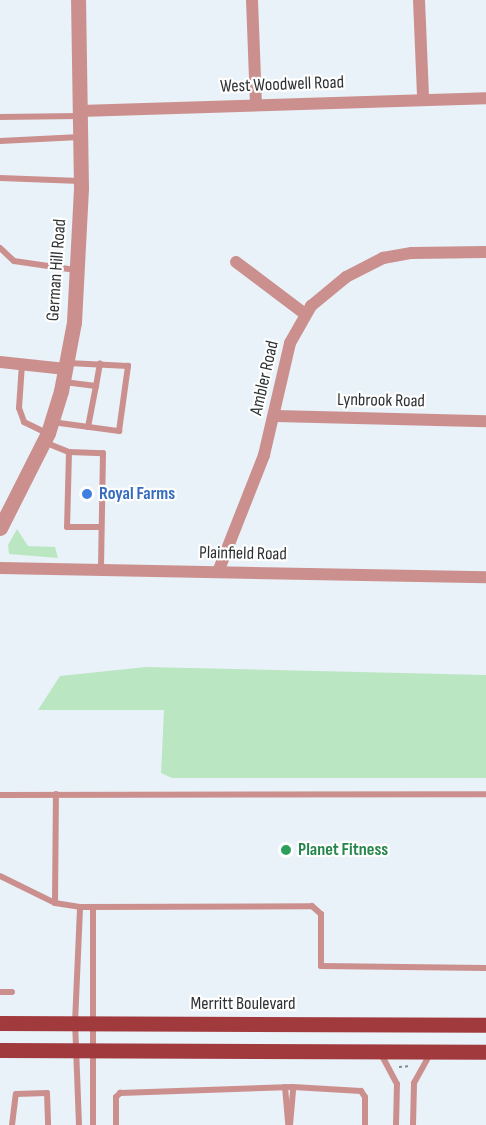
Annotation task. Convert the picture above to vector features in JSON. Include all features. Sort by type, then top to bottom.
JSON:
[{"type":"main road","name":"Merritt Boulevard","points":[[0,1023],[486,1025]]},
{"type":"main road","points":[[0,1050],[486,1052]]},
{"type":"street","name":"German Hill Road","points":[[0,528],[48,432],[66,372],[79,271],[81,137],[78,0]]},
{"type":"street","points":[[252,0],[256,104]]},
{"type":"street","points":[[419,0],[423,97]]},
{"type":"street","name":"West Woodwell Road","points":[[80,113],[423,97],[486,98]]},
{"type":"street","name":"Ambler Road","points":[[218,572],[276,416],[285,358],[305,314],[331,287],[372,262],[412,253],[486,252]]},
{"type":"street","points":[[236,262],[305,314]]},
{"type":"street","points":[[0,362],[66,372]]},
{"type":"street","name":"Lynbrook Road","points":[[276,416],[486,421]]},
{"type":"street","name":"Plainfield Road","points":[[0,568],[486,577]]},
{"type":"lane","points":[[0,117],[80,113]]},
{"type":"lane","points":[[0,141],[81,137]]},
{"type":"lane","points":[[0,178],[81,181]]},
{"type":"lane","points":[[0,248],[14,261],[79,271]]},
{"type":"lane","points":[[88,427],[100,363]]},
{"type":"lane","points":[[48,432],[88,427],[119,431],[128,366],[100,363],[66,372]]},
{"type":"lane","points":[[22,364],[20,408],[24,422],[48,432],[69,452],[103,453],[99,515],[101,570]]},
{"type":"lane","points":[[66,372],[96,386]]},
{"type":"lane","points":[[69,452],[67,527],[101,527]]},
{"type":"lane","points":[[69,472],[77,472]]},
{"type":"lane","points":[[68,484],[76,484]]},
{"type":"lane","points":[[68,503],[76,503]]},
{"type":"lane","points":[[68,514],[75,514]]},
{"type":"lane","points":[[56,794],[56,903]]},
{"type":"lane","points":[[0,795],[486,794]]},
{"type":"lane","points":[[0,876],[56,903],[80,907],[312,906],[321,914],[321,966],[486,968]]},
{"type":"lane","points":[[79,1125],[75,1023],[80,907]]},
{"type":"lane","points":[[93,908],[93,1125]]},
{"type":"lane","points":[[0,993],[12,992]]},
{"type":"lane","points":[[380,1052],[397,1084],[396,1125]]},
{"type":"lane","points":[[412,1125],[414,1083],[431,1052]]},
{"type":"lane","points":[[285,1087],[289,1125]]},
{"type":"lane","points":[[116,1125],[116,1097],[120,1093],[285,1087],[361,1090],[365,1097],[365,1125]]},
{"type":"lane","points":[[289,1125],[293,1087]]},
{"type":"lane","points":[[12,1125],[16,1094],[47,1093],[48,1125]]},
{"type":"path","points":[[397,1066],[411,1066]]},
{"type":"green space","points":[[17,529],[28,546],[55,547],[58,558],[9,554],[8,545]]},
{"type":"green space","points":[[146,667],[486,675],[486,778],[172,778],[161,773],[164,710],[38,710],[60,676]]},
{"type":"place","name":"Royal Farms","points":[[87,494]]},
{"type":"place","name":"Planet Fitness","points":[[286,850]]}]
